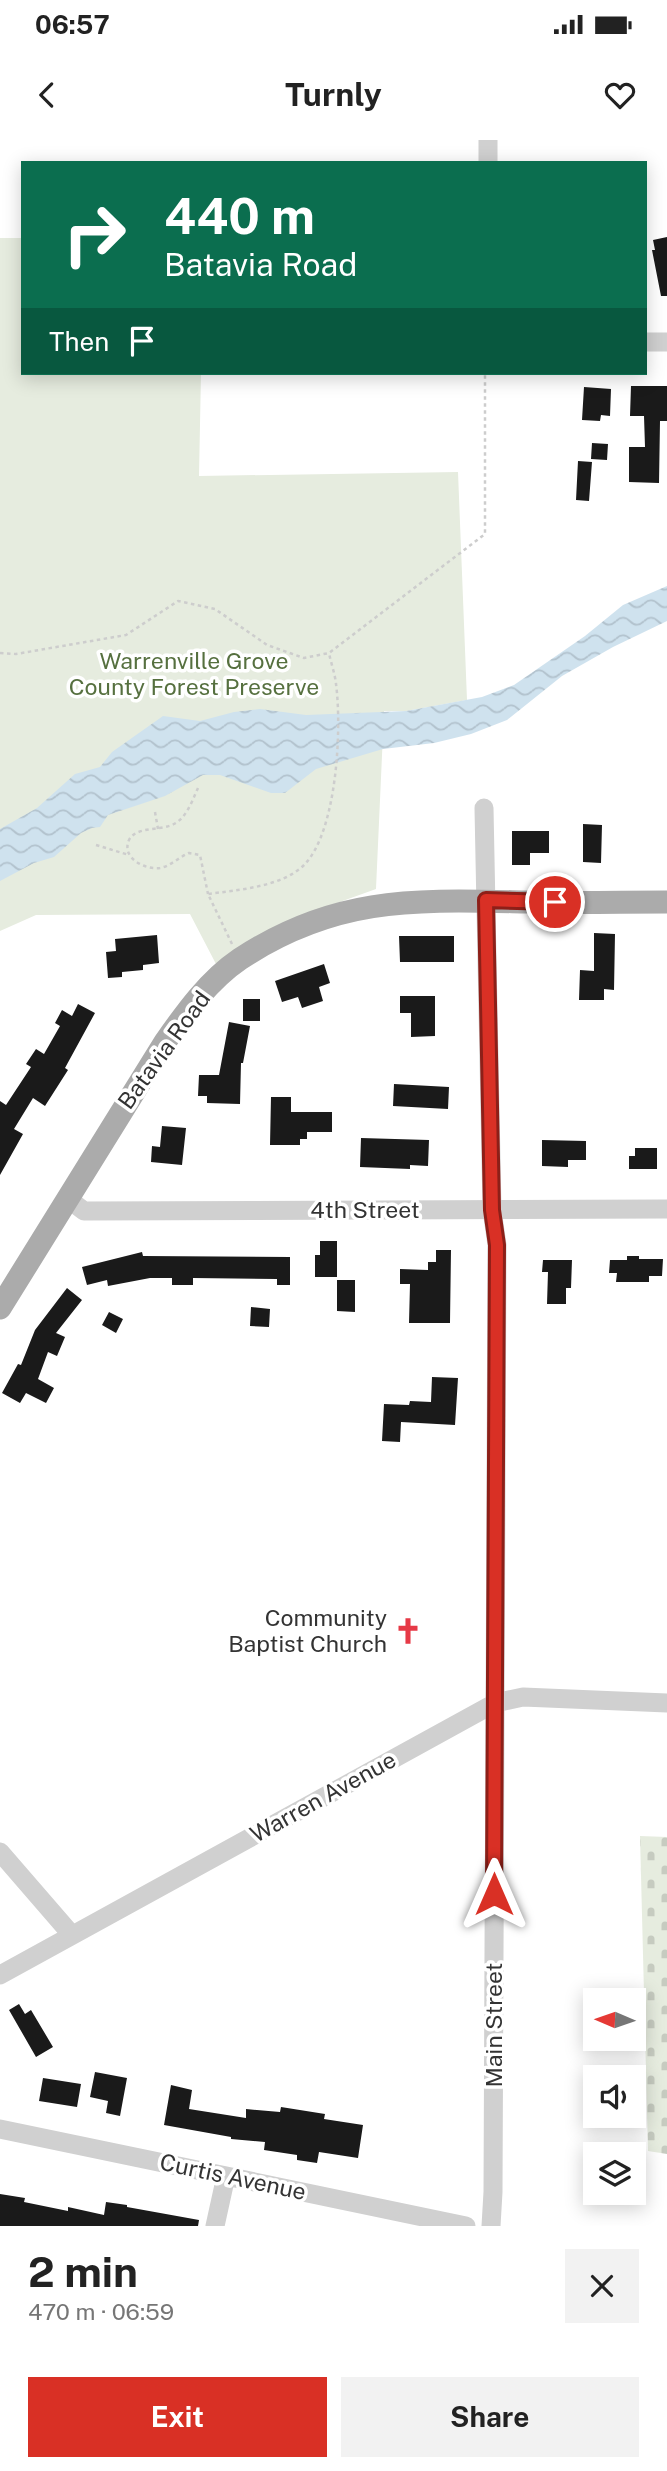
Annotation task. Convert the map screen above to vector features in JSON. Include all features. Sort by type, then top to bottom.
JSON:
[{"type":"main road","name":"Batavia Road","points":[[0,1308],[165,1042],[188,1009],[218,977],[239,960],[324,918],[369,906],[405,901],[667,902]]},
{"type":"street","points":[[488,140],[488,161]]},
{"type":"street","points":[[647,342],[667,342]]},
{"type":"street","name":"Main Street","points":[[484,808],[492,1210],[497,1245],[491,2226]]},
{"type":"street","name":"4th Street","points":[[67,1198],[84,1210],[667,1209]]},
{"type":"street","name":"Warren Avenue","points":[[0,1975],[495,1703],[523,1697],[667,1703]]},
{"type":"street","points":[[0,1852],[71,1934]]},
{"type":"street","name":"Curtis Avenue","points":[[0,2129],[466,2226]]},
{"type":"street","points":[[215,2226],[226,2176]]},
{"type":"path","points":[[0,653],[16,654],[126,635],[178,601],[215,609],[267,645],[304,658],[329,653],[485,534],[485,375]]},
{"type":"path","points":[[208,894],[265,886],[303,866],[320,843],[334,787],[338,708],[336,682],[329,653]]},
{"type":"path","points":[[129,855],[129,841],[135,833],[176,823],[189,808],[198,788]]},
{"type":"path","points":[[155,813],[158,829]]},
{"type":"path","points":[[96,845],[129,855],[137,862],[158,868],[169,865],[188,853],[200,855],[208,894],[239,960]]},
{"type":"green space","name":"Warrenville Grove County Forest Preserve","points":[[0,238],[21,238],[21,375],[201,375],[199,476],[458,472],[467,700],[406,711],[384,711],[376,889],[312,912],[216,964],[190,914],[36,915],[0,931]]},
{"type":"green space","points":[[640,1836],[667,1837],[667,2154],[648,2151],[646,1988],[644,1988]]},
{"type":"water","points":[[667,586],[667,621],[562,676],[507,720],[471,734],[434,743],[383,749],[316,769],[285,793],[271,793],[220,775],[203,775],[165,796],[108,815],[100,827],[81,833],[54,857],[34,863],[0,881],[0,829],[37,808],[75,774],[100,767],[112,752],[163,716],[200,721],[234,712],[260,709],[306,715],[406,711],[482,697],[514,685],[585,636],[623,605]]},
{"type":"building","points":[[667,237],[667,296],[661,296],[652,250],[655,250],[653,240]]},
{"type":"building","points":[[631,386],[667,386],[667,421],[660,421],[659,483],[629,482],[629,447],[645,447],[644,416],[630,416]]},
{"type":"building","points":[[584,387],[611,389],[610,416],[601,415],[600,421],[582,420]]},
{"type":"building","points":[[592,443],[608,444],[607,460],[591,459]]},
{"type":"building","points":[[578,461],[592,462],[589,501],[576,500]]},
{"type":"building","points":[[583,824],[602,825],[601,863],[583,862]]},
{"type":"building","points":[[512,831],[549,831],[549,853],[530,853],[530,865],[512,865]]},
{"type":"building","points":[[594,933],[615,934],[614,990],[604,989],[604,1000],[579,1000],[580,970],[594,971]]},
{"type":"building","points":[[157,935],[159,963],[143,965],[143,970],[122,972],[122,977],[108,978],[106,952],[116,951],[115,939]]},
{"type":"building","points":[[399,936],[454,936],[454,962],[400,962]]},
{"type":"building","points":[[324,964],[330,983],[319,987],[323,1001],[302,1008],[298,997],[282,1002],[275,981]]},
{"type":"building","points":[[400,996],[435,996],[435,1036],[411,1037],[411,1013],[400,1013]]},
{"type":"building","points":[[243,999],[260,999],[260,1021],[243,1021]]},
{"type":"building","points":[[78,1004],[95,1013],[65,1068],[68,1070],[45,1106],[33,1098],[14,1129],[23,1134],[0,1175],[0,1101],[6,1105],[31,1067],[26,1064],[36,1049],[44,1054],[60,1026],[55,1023],[62,1010],[72,1016]]},
{"type":"building","points":[[229,1022],[250,1026],[241,1063],[240,1104],[207,1103],[207,1096],[198,1096],[199,1075],[219,1075]]},
{"type":"building","points":[[394,1084],[449,1087],[448,1109],[393,1106]]},
{"type":"building","points":[[271,1097],[291,1097],[291,1112],[332,1112],[332,1132],[307,1132],[307,1139],[300,1139],[300,1145],[270,1145]]},
{"type":"building","points":[[162,1126],[186,1128],[182,1165],[151,1162],[152,1146],[160,1147]]},
{"type":"building","points":[[361,1138],[429,1140],[428,1166],[410,1165],[410,1169],[360,1167]]},
{"type":"building","points":[[542,1140],[586,1141],[586,1160],[568,1160],[568,1167],[542,1166]]},
{"type":"building","points":[[635,1148],[657,1148],[657,1169],[629,1169],[629,1156],[635,1156]]},
{"type":"building","points":[[320,1241],[337,1241],[337,1277],[315,1277],[315,1255],[320,1255]]},
{"type":"building","points":[[436,1250],[451,1250],[450,1323],[409,1323],[410,1284],[400,1284],[400,1269],[428,1270],[428,1262],[436,1262]]},
{"type":"building","points":[[142,1252],[143,1256],[290,1257],[290,1285],[277,1285],[277,1279],[193,1278],[193,1285],[172,1285],[172,1278],[150,1278],[108,1286],[107,1280],[87,1285],[82,1267]]},
{"type":"building","points":[[627,1256],[663,1259],[662,1276],[649,1276],[649,1282],[616,1282],[617,1273],[609,1273],[610,1260],[627,1260]]},
{"type":"building","points":[[543,1260],[572,1260],[571,1288],[566,1288],[566,1304],[547,1304],[548,1272],[542,1272]]},
{"type":"building","points":[[337,1280],[355,1280],[355,1312],[337,1311]]},
{"type":"building","points":[[67,1288],[82,1300],[56,1333],[65,1337],[57,1356],[48,1352],[38,1379],[54,1388],[46,1403],[26,1393],[20,1403],[2,1393],[18,1364],[21,1365],[35,1330]]},
{"type":"building","points":[[251,1307],[270,1309],[269,1327],[250,1326]]},
{"type":"building","points":[[109,1312],[123,1319],[116,1333],[102,1325]]},
{"type":"building","points":[[432,1377],[458,1378],[455,1425],[401,1422],[400,1442],[382,1441],[384,1404],[431,1402]]},
{"type":"building","points":[[19,2004],[25,2014],[31,2010],[53,2047],[36,2057],[9,2010]]},
{"type":"building","points":[[95,2072],[127,2078],[120,2116],[106,2113],[108,2101],[90,2097]]},
{"type":"building","points":[[43,2078],[81,2084],[77,2107],[39,2101]]},
{"type":"building","points":[[171,2085],[192,2090],[189,2109],[246,2118],[246,2109],[280,2112],[281,2107],[325,2114],[324,2119],[363,2125],[358,2158],[319,2152],[317,2163],[297,2160],[297,2155],[264,2150],[265,2142],[231,2139],[164,2125]]},
{"type":"building","points":[[0,2194],[25,2198],[24,2202],[68,2211],[68,2207],[104,2215],[106,2202],[199,2220],[198,2226],[0,2226]]},
{"type":"place","name":"Community Baptist Church","points":[[408,1631]]},
{"type":"route","points":[[494,1894],[497,1245],[492,1210],[486,900],[555,902]]}]
